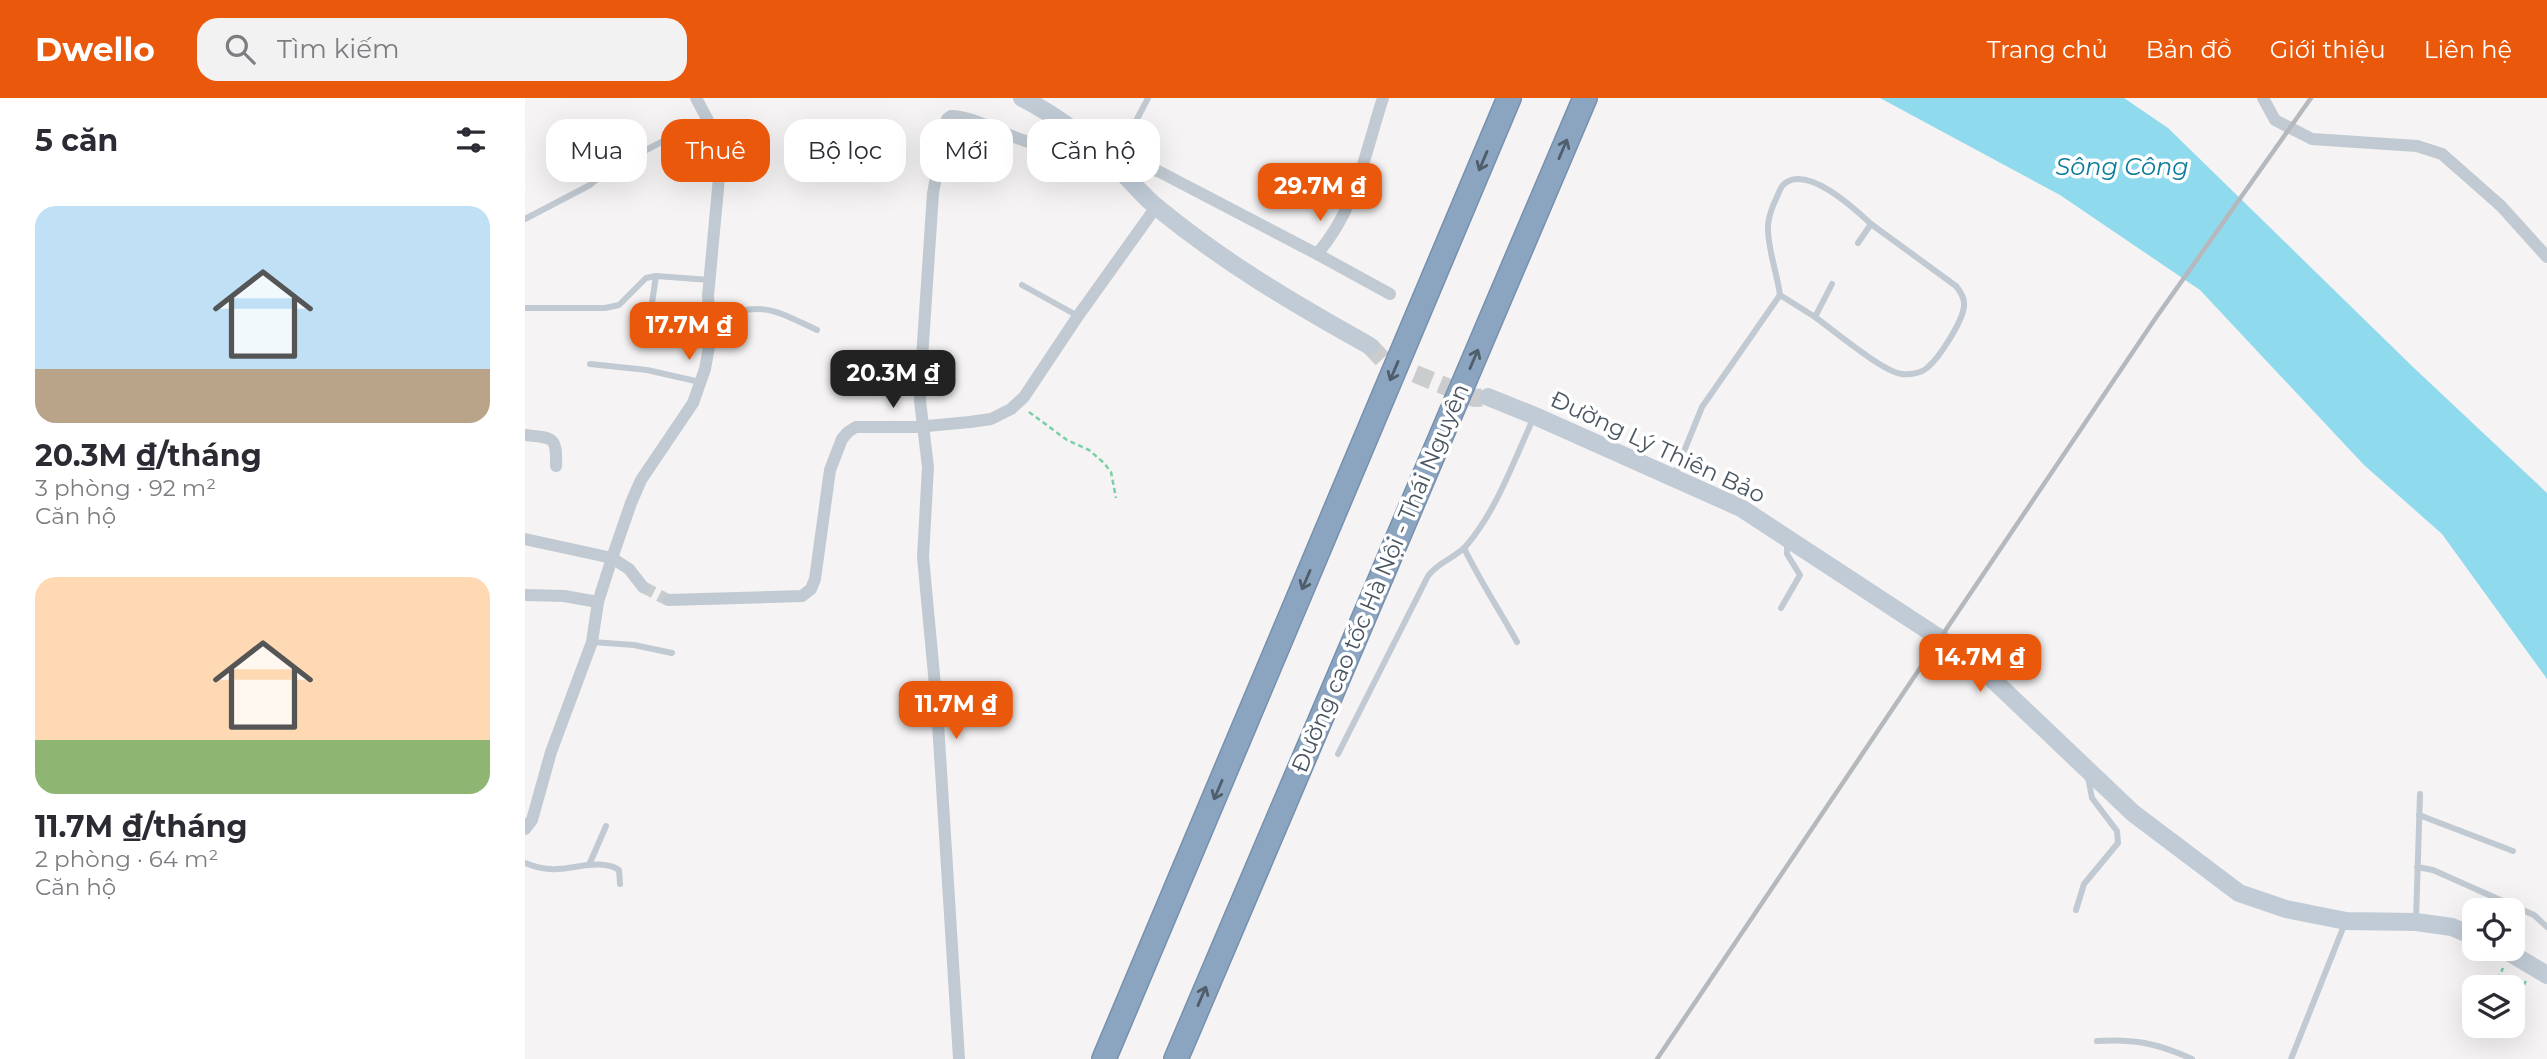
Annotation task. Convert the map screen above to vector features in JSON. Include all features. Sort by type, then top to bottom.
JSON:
[{"type":"highway","points":[[1104,1059],[1509,98]]},
{"type":"highway","name":"Đường cao tốc Hà Nội - Thái Nguyên","points":[[1176,1059],[1585,98]]},
{"type":"main road","points":[[1022,98],[1055,119]]},
{"type":"main road","points":[[1132,182],[1156,207],[1222,258],[1298,307],[1370,346]]},
{"type":"main road","name":"Đường Lý Thiên Bảo","points":[[1488,397],[1535,415],[1741,508],[1941,639],[1989,676],[2133,813],[2239,893],[2286,909],[2346,921],[2416,922],[2452,927],[2462,931]]},
{"type":"main road","points":[[2524,961],[2543,971]]},
{"type":"street","points":[[696,98],[706,119]]},
{"type":"street","points":[[1317,254],[1331,237],[1352,198],[1383,98]]},
{"type":"street","points":[[2263,98],[2275,120],[2312,139],[2417,146],[2442,154],[2501,206],[2547,257]]},
{"type":"street","points":[[958,1059],[937,707],[923,557],[928,467],[920,401],[923,317],[933,192],[947,119],[956,116],[1027,141]]},
{"type":"street","points":[[1160,172],[1390,294]]},
{"type":"street","points":[[525,829],[532,820],[551,752],[591,642],[599,602],[631,503],[641,480],[693,403],[700,382],[712,335],[708,296],[719,182]]},
{"type":"street","points":[[668,600],[802,596],[808,593],[815,579],[830,470],[842,439],[848,432],[856,427],[991,419],[1017,403],[1024,397],[1156,207]]},
{"type":"street","points":[[2534,242],[2547,237]]},
{"type":"street","points":[[525,435],[545,437],[554,442],[557,447],[557,466]]},
{"type":"street","points":[[525,539],[612,558],[629,569],[643,587]]},
{"type":"street","points":[[525,595],[564,596],[599,602]]},
{"type":"lane","points":[[1137,119],[1148,98]]},
{"type":"lane","points":[[525,219],[590,185],[603,174],[623,170],[646,150],[661,142]]},
{"type":"lane","points":[[1807,179],[1833,193],[1957,286],[1964,306],[1960,321],[1930,366],[1914,373],[1900,374],[1780,295],[1768,224],[1783,185],[1792,180],[1807,179]]},
{"type":"lane","points":[[1859,243],[1871,224]]},
{"type":"lane","points":[[525,308],[605,308],[619,305],[646,278],[656,276],[710,280]]},
{"type":"lane","points":[[647,336],[656,276]]},
{"type":"lane","points":[[1815,317],[1832,284]]},
{"type":"lane","points":[[1022,285],[1078,316]]},
{"type":"lane","points":[[1674,478],[1702,407],[1780,295]]},
{"type":"lane","points":[[710,318],[761,307],[817,330]]},
{"type":"lane","points":[[590,364],[647,370],[700,382]]},
{"type":"lane","points":[[1338,754],[1428,576],[1433,569],[1464,548],[1490,509],[1535,415]]},
{"type":"lane","points":[[1781,608],[1800,575],[1787,554],[1787,539]]},
{"type":"lane","points":[[1464,548],[1517,642]]},
{"type":"lane","points":[[591,642],[634,645],[672,653]]},
{"type":"lane","points":[[2076,909],[2084,884],[2119,842],[2117,831],[2092,798],[2086,768]]},
{"type":"lane","points":[[2416,922],[2420,794]]},
{"type":"lane","points":[[2419,815],[2513,851]]},
{"type":"lane","points":[[589,865],[606,826]]},
{"type":"lane","points":[[525,863],[557,870],[589,865],[615,867],[619,870],[620,884]]},
{"type":"lane","points":[[2417,867],[2433,870],[2534,915],[2547,928]]},
{"type":"lane","points":[[2291,1059],[2346,921]]},
{"type":"lane","points":[[2097,1041],[2130,1040],[2163,1046],[2192,1059]]},
{"type":"path","points":[[1017,403],[1067,440],[1089,450],[1104,463],[1111,472],[1116,498]]},
{"type":"path","points":[[2525,990],[2543,971]]},
{"type":"water","name":"Sông Công","points":[[1880,98],[2124,98],[2168,128],[2413,367],[2547,493],[2547,679],[2442,534],[2364,465],[2200,290],[2060,195]]},
{"type":"tunnel","points":[[1370,346],[1384,361],[1474,398],[1488,397]]},
{"type":"tunnel","points":[[643,587],[668,600]]},
{"type":"railway","points":[[1657,1059],[2155,319],[2311,98]]}]
